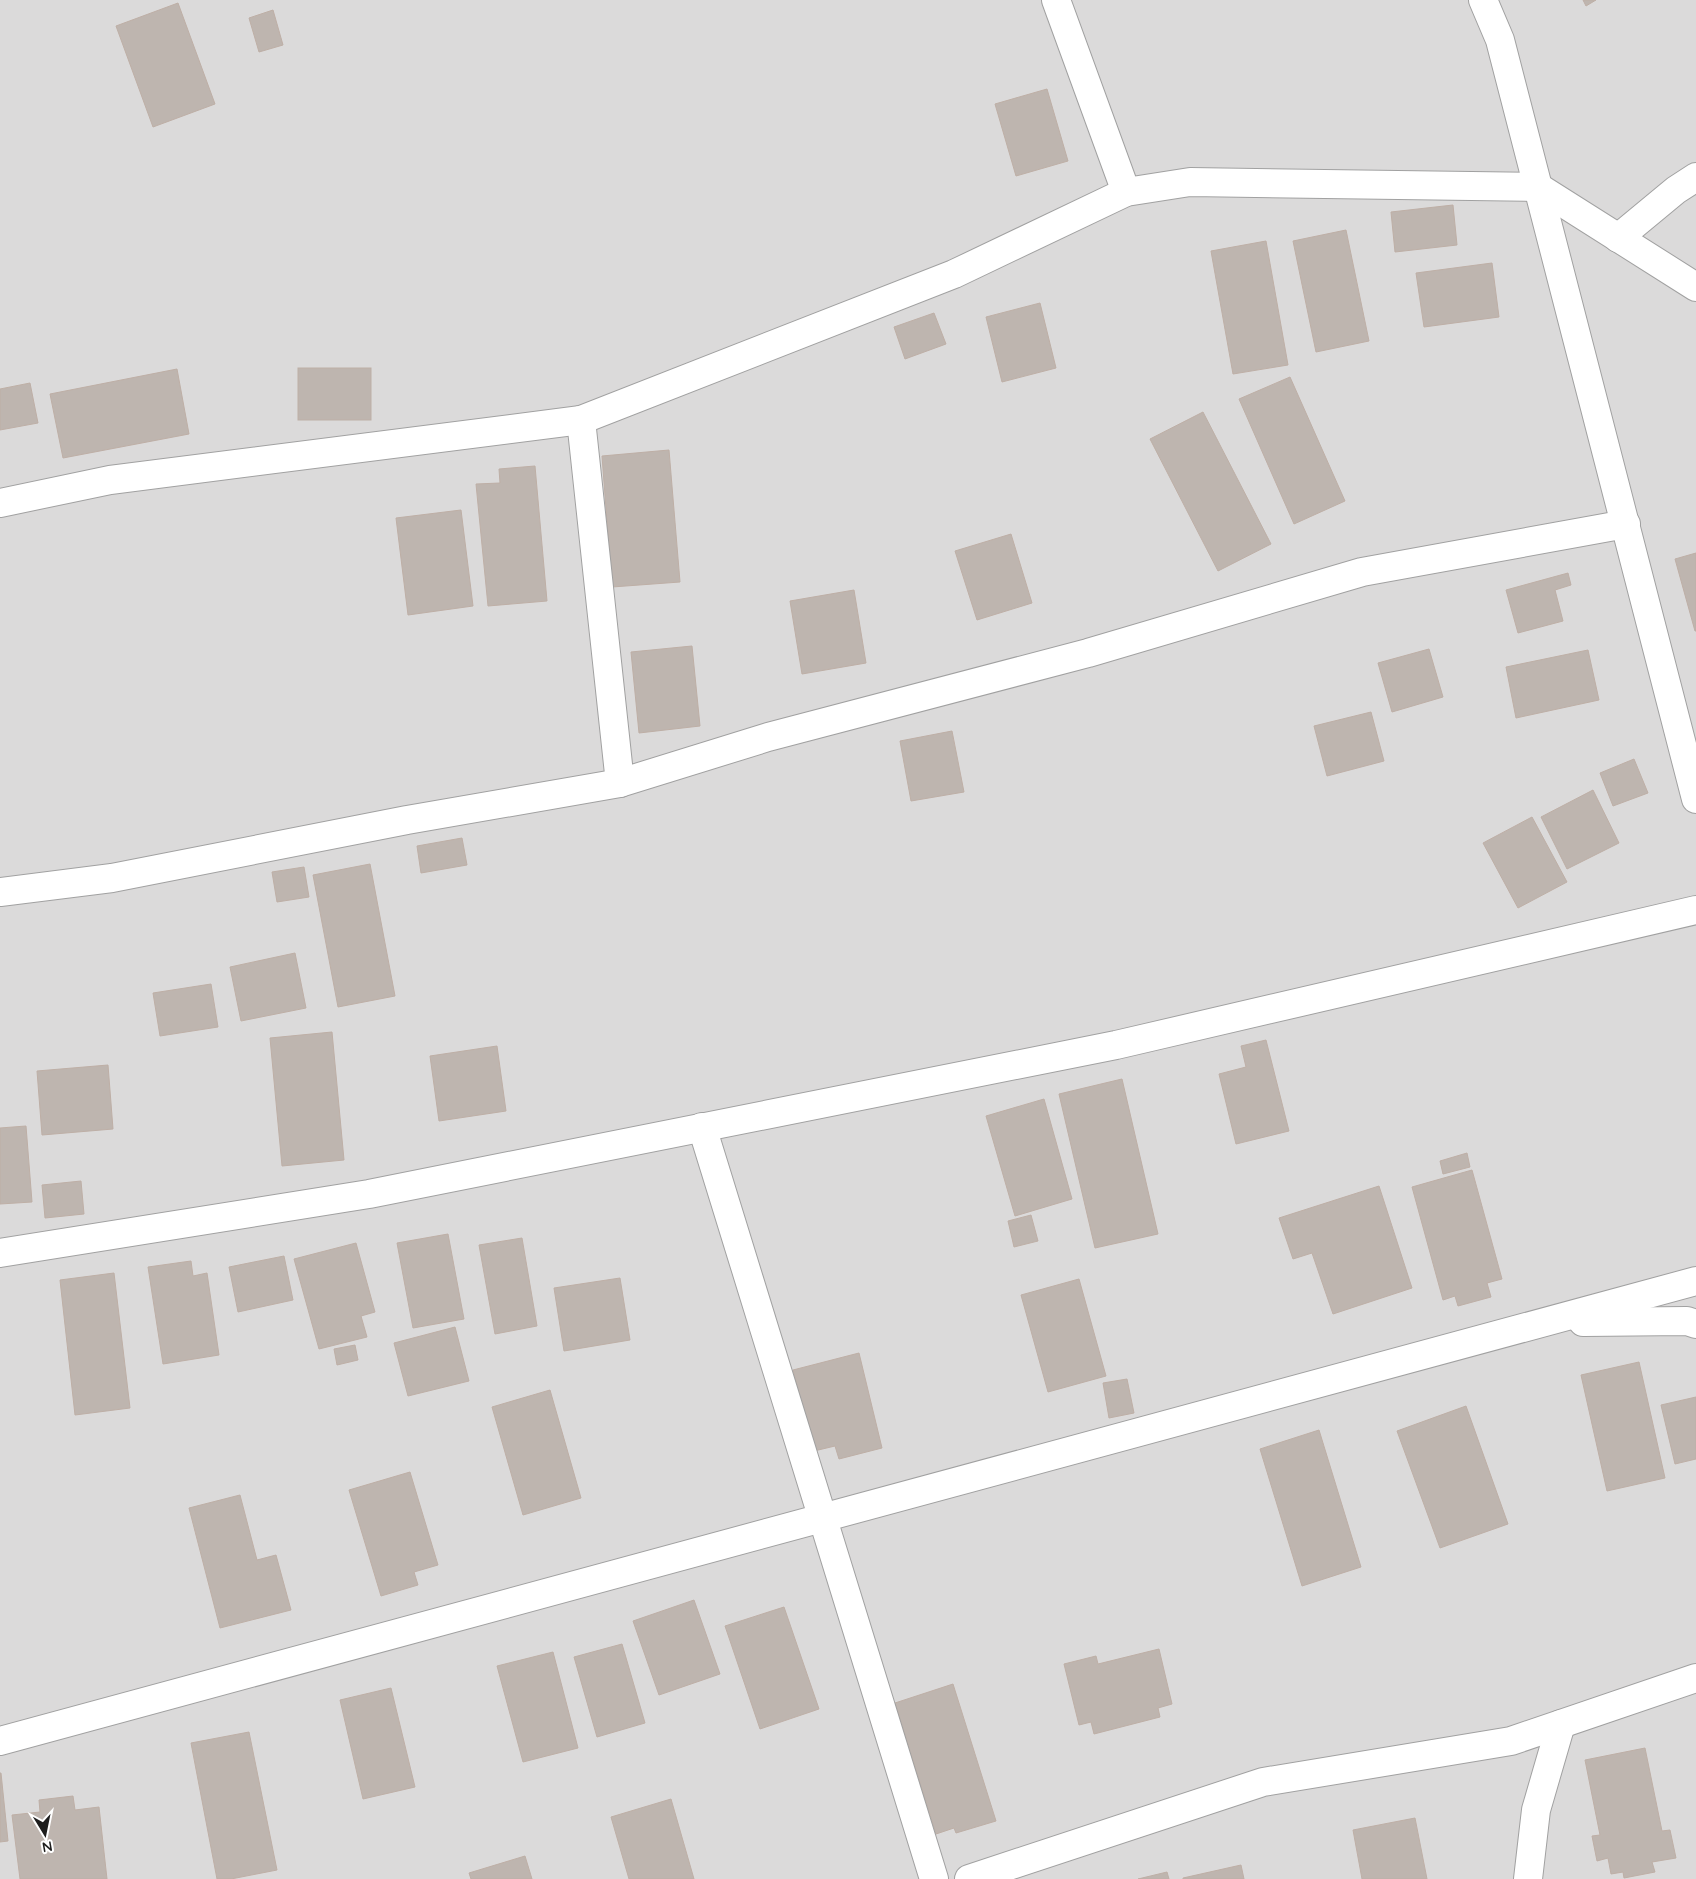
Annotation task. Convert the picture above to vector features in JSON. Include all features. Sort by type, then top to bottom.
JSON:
[{"type":"street","points":[[1056,0],[1126,192]]},
{"type":"street","points":[[1483,0],[1500,40],[1696,799]]},
{"type":"street","points":[[1618,238],[1676,190],[1696,177]]},
{"type":"street","points":[[0,503],[110,480],[581,420],[954,274],[1126,192],[1190,182],[1538,188],[1696,287]]},
{"type":"street","points":[[581,420],[620,783]]},
{"type":"street","points":[[0,892],[112,878],[407,820],[620,783],[768,736],[1088,653],[1362,572],[1626,524]]},
{"type":"street","points":[[0,1253],[369,1194],[1116,1045],[1696,910]]},
{"type":"street","points":[[702,1127],[824,1517],[934,1879]]},
{"type":"street","points":[[0,1741],[1696,1281]]},
{"type":"street","points":[[1546,1322],[1687,1322],[1696,1324]]},
{"type":"street","points":[[969,1879],[1263,1782],[1510,1741],[1696,1678]]},
{"type":"street","points":[[1528,1879],[1536,1810],[1561,1724]]},
{"type":"shaded area","points":[[0,0],[1696,0],[1696,1879],[0,1879]]},
{"type":"building","points":[[1583,0],[1596,0],[1586,6]]},
{"type":"building","points":[[178,3],[215,104],[153,127],[116,26]]},
{"type":"building","points":[[273,10],[283,45],[259,52],[249,18]]},
{"type":"building","points":[[1047,89],[1068,161],[1016,176],[995,104]]},
{"type":"building","points":[[1453,205],[1457,245],[1395,252],[1391,212]]},
{"type":"building","points":[[1346,230],[1369,341],[1316,352],[1293,241]]},
{"type":"building","points":[[1266,241],[1288,365],[1233,374],[1211,251]]},
{"type":"building","points":[[1492,263],[1499,317],[1424,327],[1416,273]]},
{"type":"building","points":[[1040,303],[1056,368],[1002,382],[986,317]]},
{"type":"building","points":[[934,313],[946,344],[905,359],[894,327]]},
{"type":"building","points":[[298,368],[371,368],[371,420],[298,420]]},
{"type":"building","points":[[177,369],[189,434],[63,458],[50,394]]},
{"type":"building","points":[[1290,377],[1345,501],[1294,524],[1239,399]]},
{"type":"building","points":[[30,383],[38,423],[0,430],[0,389]]},
{"type":"building","points":[[1203,412],[1271,544],[1218,571],[1150,439]]},
{"type":"building","points":[[669,450],[680,582],[612,587],[602,456]]},
{"type":"building","points":[[535,466],[547,601],[488,606],[476,484],[500,483],[499,469]]},
{"type":"building","points":[[461,510],[473,606],[408,615],[396,518]]},
{"type":"building","points":[[1011,534],[1032,603],[977,620],[955,551]]},
{"type":"building","points":[[1696,553],[1696,631],[1695,631],[1675,559]]},
{"type":"building","points":[[1568,573],[1571,585],[1555,590],[1563,621],[1518,633],[1506,590]]},
{"type":"building","points":[[854,590],[866,663],[802,674],[790,601]]},
{"type":"building","points":[[692,646],[700,726],[639,733],[631,652]]},
{"type":"building","points":[[1429,649],[1443,697],[1392,712],[1378,663]]},
{"type":"building","points":[[1588,650],[1599,700],[1516,718],[1506,667]]},
{"type":"building","points":[[1371,712],[1384,761],[1327,776],[1314,726]]},
{"type":"building","points":[[952,731],[964,792],[911,801],[900,741]]},
{"type":"building","points":[[1634,759],[1648,793],[1613,806],[1600,773]]},
{"type":"building","points":[[1593,790],[1619,843],[1567,869],[1541,817]]},
{"type":"building","points":[[1532,817],[1567,882],[1518,908],[1483,843]]},
{"type":"building","points":[[462,838],[467,865],[421,873],[417,846]]},
{"type":"building","points":[[370,864],[395,996],[338,1007],[313,875]]},
{"type":"building","points":[[304,867],[309,897],[277,902],[272,872]]},
{"type":"building","points":[[295,953],[306,1008],[241,1021],[230,967]]},
{"type":"building","points":[[211,984],[218,1027],[160,1036],[153,993]]},
{"type":"building","points":[[332,1032],[344,1160],[282,1166],[270,1038]]},
{"type":"building","points":[[1266,1040],[1289,1131],[1236,1144],[1219,1074],[1246,1067],[1241,1046]]},
{"type":"building","points":[[497,1046],[506,1111],[439,1121],[430,1056]]},
{"type":"building","points":[[108,1065],[113,1129],[42,1135],[37,1071]]},
{"type":"building","points":[[1122,1079],[1158,1234],[1095,1248],[1059,1094]]},
{"type":"building","points":[[1044,1099],[1072,1199],[1015,1216],[986,1116]]},
{"type":"building","points":[[26,1126],[32,1202],[0,1204],[0,1128]]},
{"type":"building","points":[[1467,1153],[1470,1167],[1443,1174],[1440,1161]]},
{"type":"building","points":[[1472,1170],[1502,1279],[1487,1283],[1491,1297],[1458,1306],[1455,1296],[1443,1300],[1412,1187]]},
{"type":"building","points":[[81,1181],[84,1214],[45,1218],[42,1185]]},
{"type":"building","points":[[1379,1186],[1412,1288],[1333,1314],[1312,1253],[1293,1259],[1279,1218]]},
{"type":"building","points":[[1031,1215],[1038,1241],[1014,1247],[1008,1221]]},
{"type":"building","points":[[448,1234],[464,1319],[413,1328],[397,1243]]},
{"type":"building","points":[[522,1238],[537,1326],[495,1334],[479,1245]]},
{"type":"building","points":[[356,1243],[375,1312],[361,1316],[367,1337],[319,1349],[294,1259]]},
{"type":"building","points":[[284,1256],[293,1300],[238,1312],[229,1267]]},
{"type":"building","points":[[191,1261],[193,1276],[207,1273],[219,1355],[163,1364],[148,1267]]},
{"type":"building","points":[[114,1273],[130,1408],[75,1415],[60,1280]]},
{"type":"building","points":[[620,1278],[630,1340],[564,1351],[554,1288]]},
{"type":"building","points":[[1079,1279],[1106,1376],[1048,1392],[1021,1295]]},
{"type":"building","points":[[455,1327],[469,1381],[408,1396],[394,1343]]},
{"type":"building","points":[[355,1345],[358,1360],[337,1365],[334,1349]]},
{"type":"building","points":[[859,1353],[882,1448],[839,1459],[835,1446],[814,1451],[793,1370]]},
{"type":"building","points":[[1639,1362],[1665,1478],[1607,1491],[1581,1375]]},
{"type":"building","points":[[1127,1379],[1134,1413],[1109,1418],[1103,1383]]},
{"type":"building","points":[[550,1390],[581,1498],[523,1515],[492,1407]]},
{"type":"building","points":[[1696,1397],[1696,1459],[1675,1464],[1661,1405]]},
{"type":"building","points":[[1466,1406],[1508,1524],[1440,1548],[1397,1431]]},
{"type":"building","points":[[1319,1430],[1361,1567],[1302,1586],[1260,1449]]},
{"type":"building","points":[[410,1472],[438,1565],[414,1572],[418,1585],[381,1596],[349,1490]]},
{"type":"building","points":[[240,1495],[257,1560],[276,1555],[291,1610],[220,1628],[189,1508]]},
{"type":"building","points":[[694,1600],[720,1674],[659,1695],[633,1621]]},
{"type":"building","points":[[784,1607],[819,1709],[760,1729],[725,1626]]},
{"type":"building","points":[[622,1644],[645,1723],[597,1737],[574,1657]]},
{"type":"building","points":[[1159,1649],[1172,1704],[1158,1708],[1160,1717],[1094,1734],[1091,1722],[1079,1725],[1064,1664],[1096,1656],[1098,1664]]},
{"type":"building","points":[[553,1652],[578,1748],[523,1762],[497,1666]]},
{"type":"building","points":[[953,1684],[996,1821],[956,1833],[954,1828],[936,1834],[895,1703]]},
{"type":"building","points":[[391,1688],[415,1787],[363,1799],[340,1700]]},
{"type":"building","points":[[249,1732],[277,1870],[231,1879],[217,1879],[191,1743]]},
{"type":"building","points":[[1645,1748],[1662,1831],[1670,1830],[1676,1858],[1652,1862],[1655,1872],[1624,1878],[1623,1872],[1611,1874],[1608,1858],[1597,1861],[1592,1836],[1600,1835],[1585,1760]]},
{"type":"building","points":[[0,1773],[8,1841],[0,1842]]},
{"type":"building","points":[[73,1796],[75,1810],[99,1807],[107,1879],[20,1879],[12,1815],[40,1812],[39,1800]]},
{"type":"building","points":[[671,1799],[694,1879],[629,1879],[611,1817]]},
{"type":"building","points":[[1415,1818],[1427,1879],[1362,1879],[1353,1830]]},
{"type":"building","points":[[525,1856],[532,1879],[471,1879],[469,1873]]},
{"type":"building","points":[[1241,1865],[1244,1879],[1183,1879],[1183,1878]]},
{"type":"building","points":[[1167,1872],[1169,1879],[1138,1879]]}]
